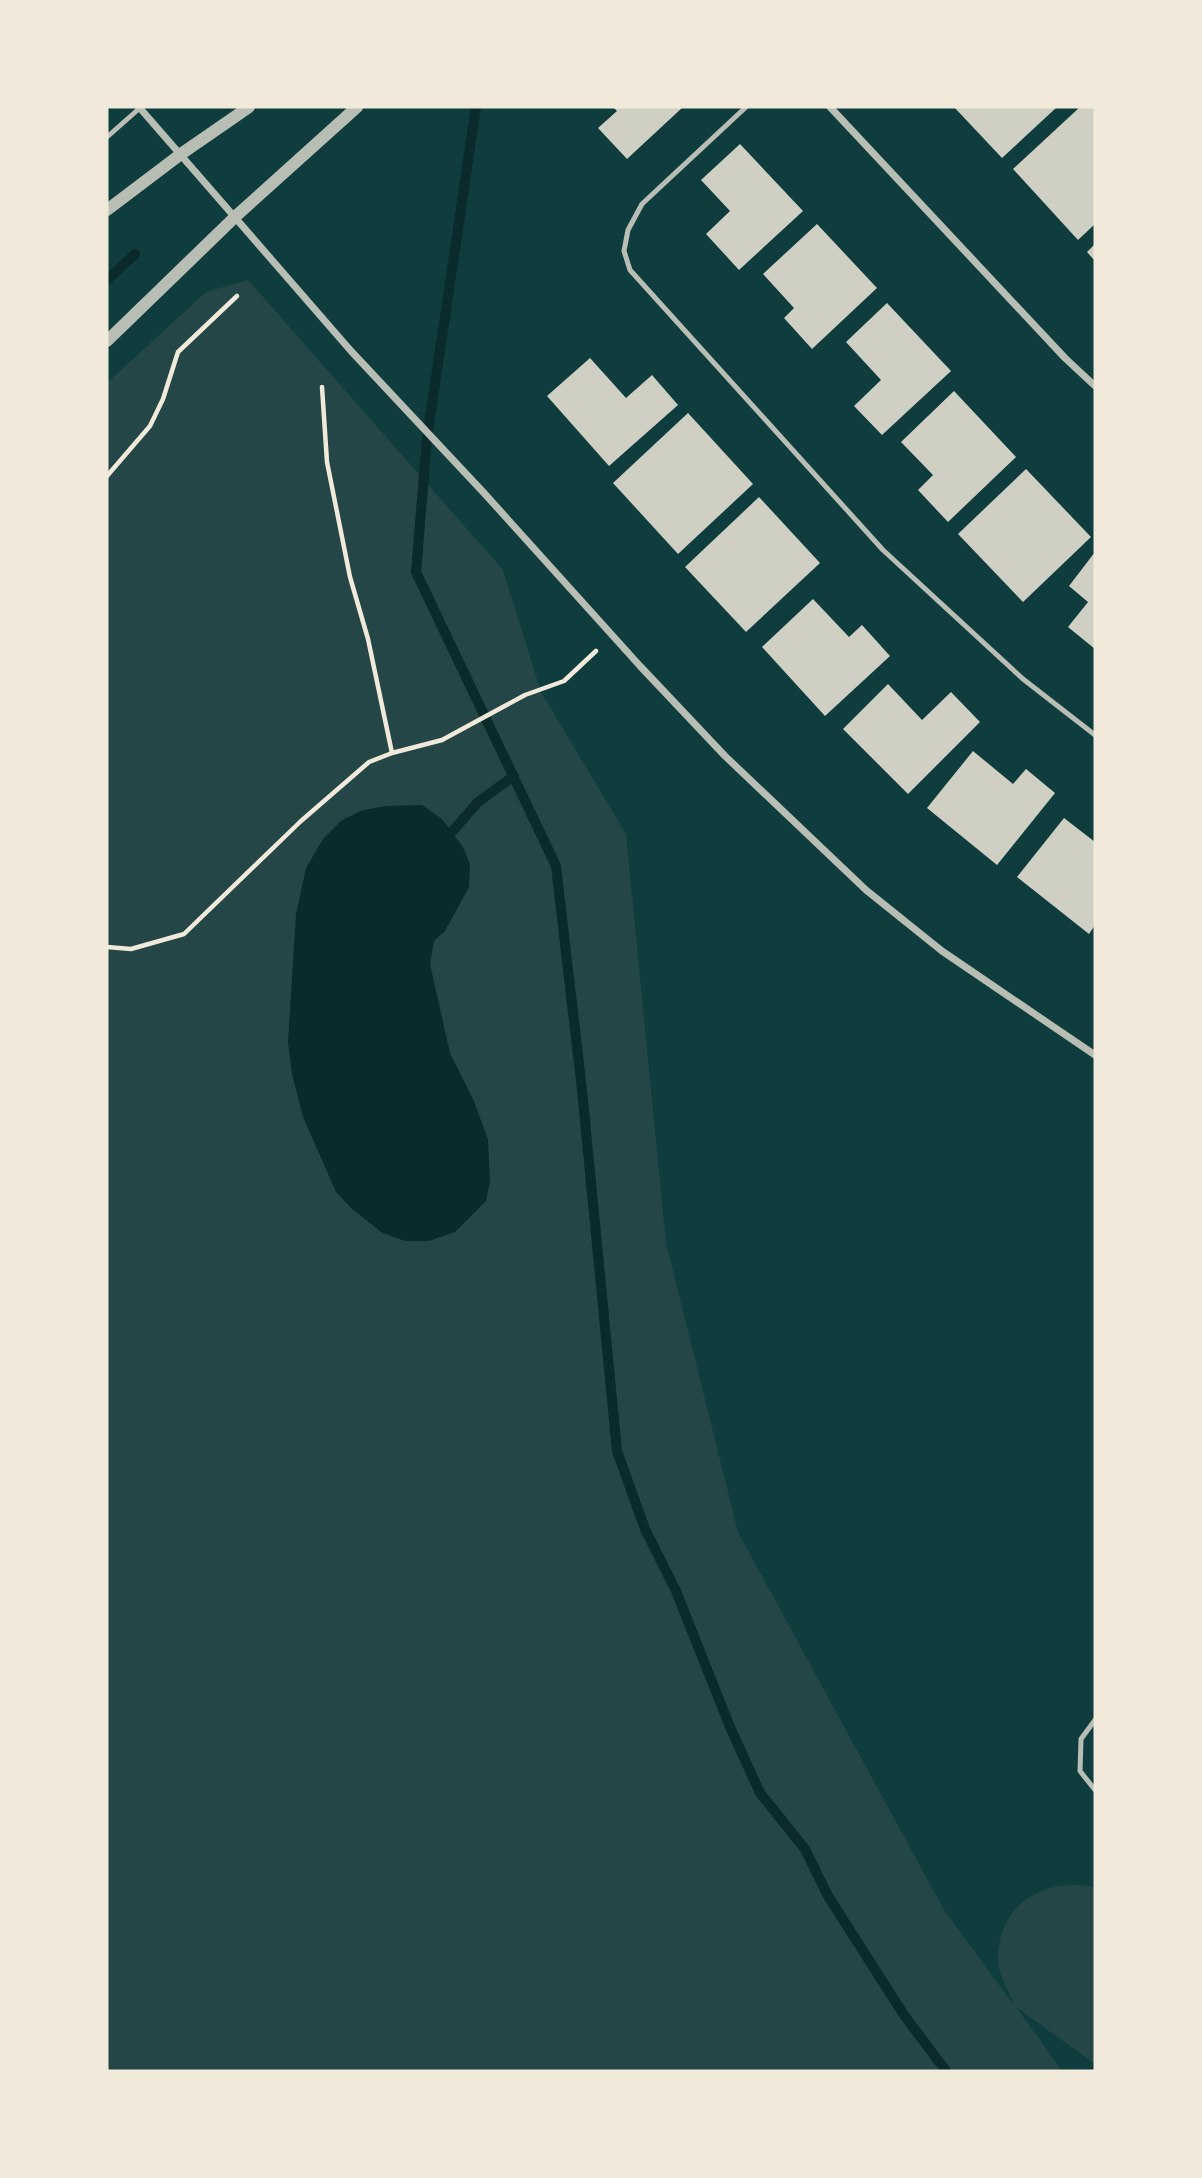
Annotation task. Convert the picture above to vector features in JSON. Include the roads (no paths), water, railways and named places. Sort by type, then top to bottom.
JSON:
[{"type":"street","points":[[140,107],[351,351],[725,756],[866,890],[942,951],[1095,1055]]},
{"type":"street","points":[[107,210],[249,107]]},
{"type":"street","points":[[107,341],[236,216],[356,107]]},
{"type":"street","points":[[830,107],[1065,358],[1095,386]]},
{"type":"lane","points":[[107,138],[140,107]]},
{"type":"lane","points":[[746,107],[642,204],[628,230],[624,251],[630,270],[883,550],[1023,679],[1095,735]]},
{"type":"lane","points":[[1095,1720],[1081,1739],[1080,1771],[1095,1790]]},
{"type":"waterway","points":[[476,107],[427,438],[416,572],[556,866],[582,1090],[617,1451],[645,1529],[676,1591],[730,1727],[760,1793],[805,1849],[828,1896],[904,2015],[946,2071]]},
{"type":"waterway","points":[[107,280],[135,254]]},
{"type":"waterway","points":[[452,832],[478,802],[514,776]]}]
